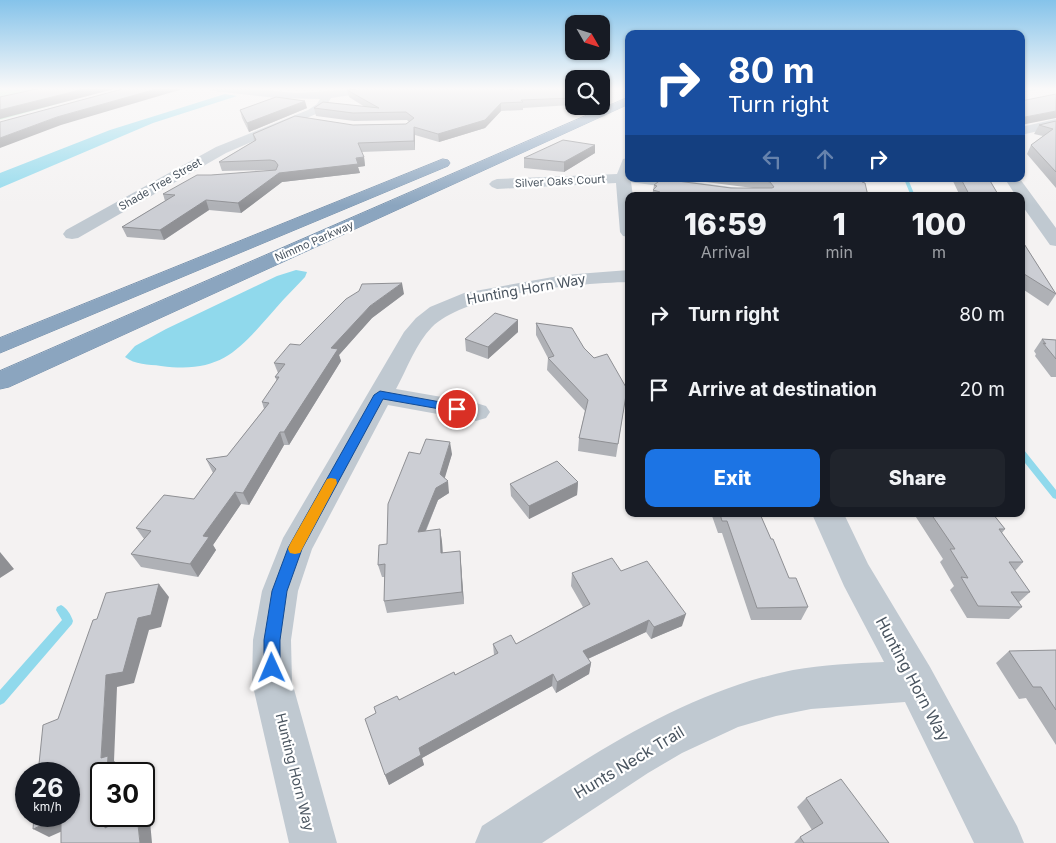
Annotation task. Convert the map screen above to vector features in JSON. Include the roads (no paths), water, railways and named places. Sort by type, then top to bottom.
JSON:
[{"type":"highway","points":[[507,137],[530,127]]},
{"type":"highway","name":"Nimmo Parkway","points":[[0,381],[568,127]]},
{"type":"highway","name":"Nimmo Parkway","points":[[0,346],[461,156]]},
{"type":"street","name":"Shade Tree Street","points":[[72,234],[221,150],[277,127]]},
{"type":"street","points":[[174,176],[199,178]]},
{"type":"street","name":"Silver Oaks Court","points":[[497,184],[625,178]]},
{"type":"street","name":"Silver Oaks Court","points":[[659,182],[733,192]]},
{"type":"street","points":[[1025,197],[1056,241]]},
{"type":"street","name":"Hunting Horn Way","points":[[313,843],[272,682],[272,640],[280,591],[295,548],[415,332],[426,319],[442,309],[483,294],[583,278],[625,276]]},
{"type":"street","points":[[380,395],[476,412]]},
{"type":"street","name":"Hunting Horn Way","points":[[829,517],[856,575],[916,681],[1000,843]]},
{"type":"street","name":"Hunts Neck Trail","points":[[499,843],[650,747],[712,715],[775,695],[828,685],[916,681]]},
{"type":"water","points":[[118,127],[143,127],[0,188],[0,173]]},
{"type":"water","points":[[296,270],[307,272],[305,277],[251,336],[227,356],[200,366],[182,368],[142,364],[133,362],[125,357],[135,346],[166,329],[277,276]]},
{"type":"waterway","points":[[907,182],[911,192]]},
{"type":"waterway","points":[[1025,457],[1056,496]]},
{"type":"waterway","points":[[0,699],[68,621],[61,610]]}]
